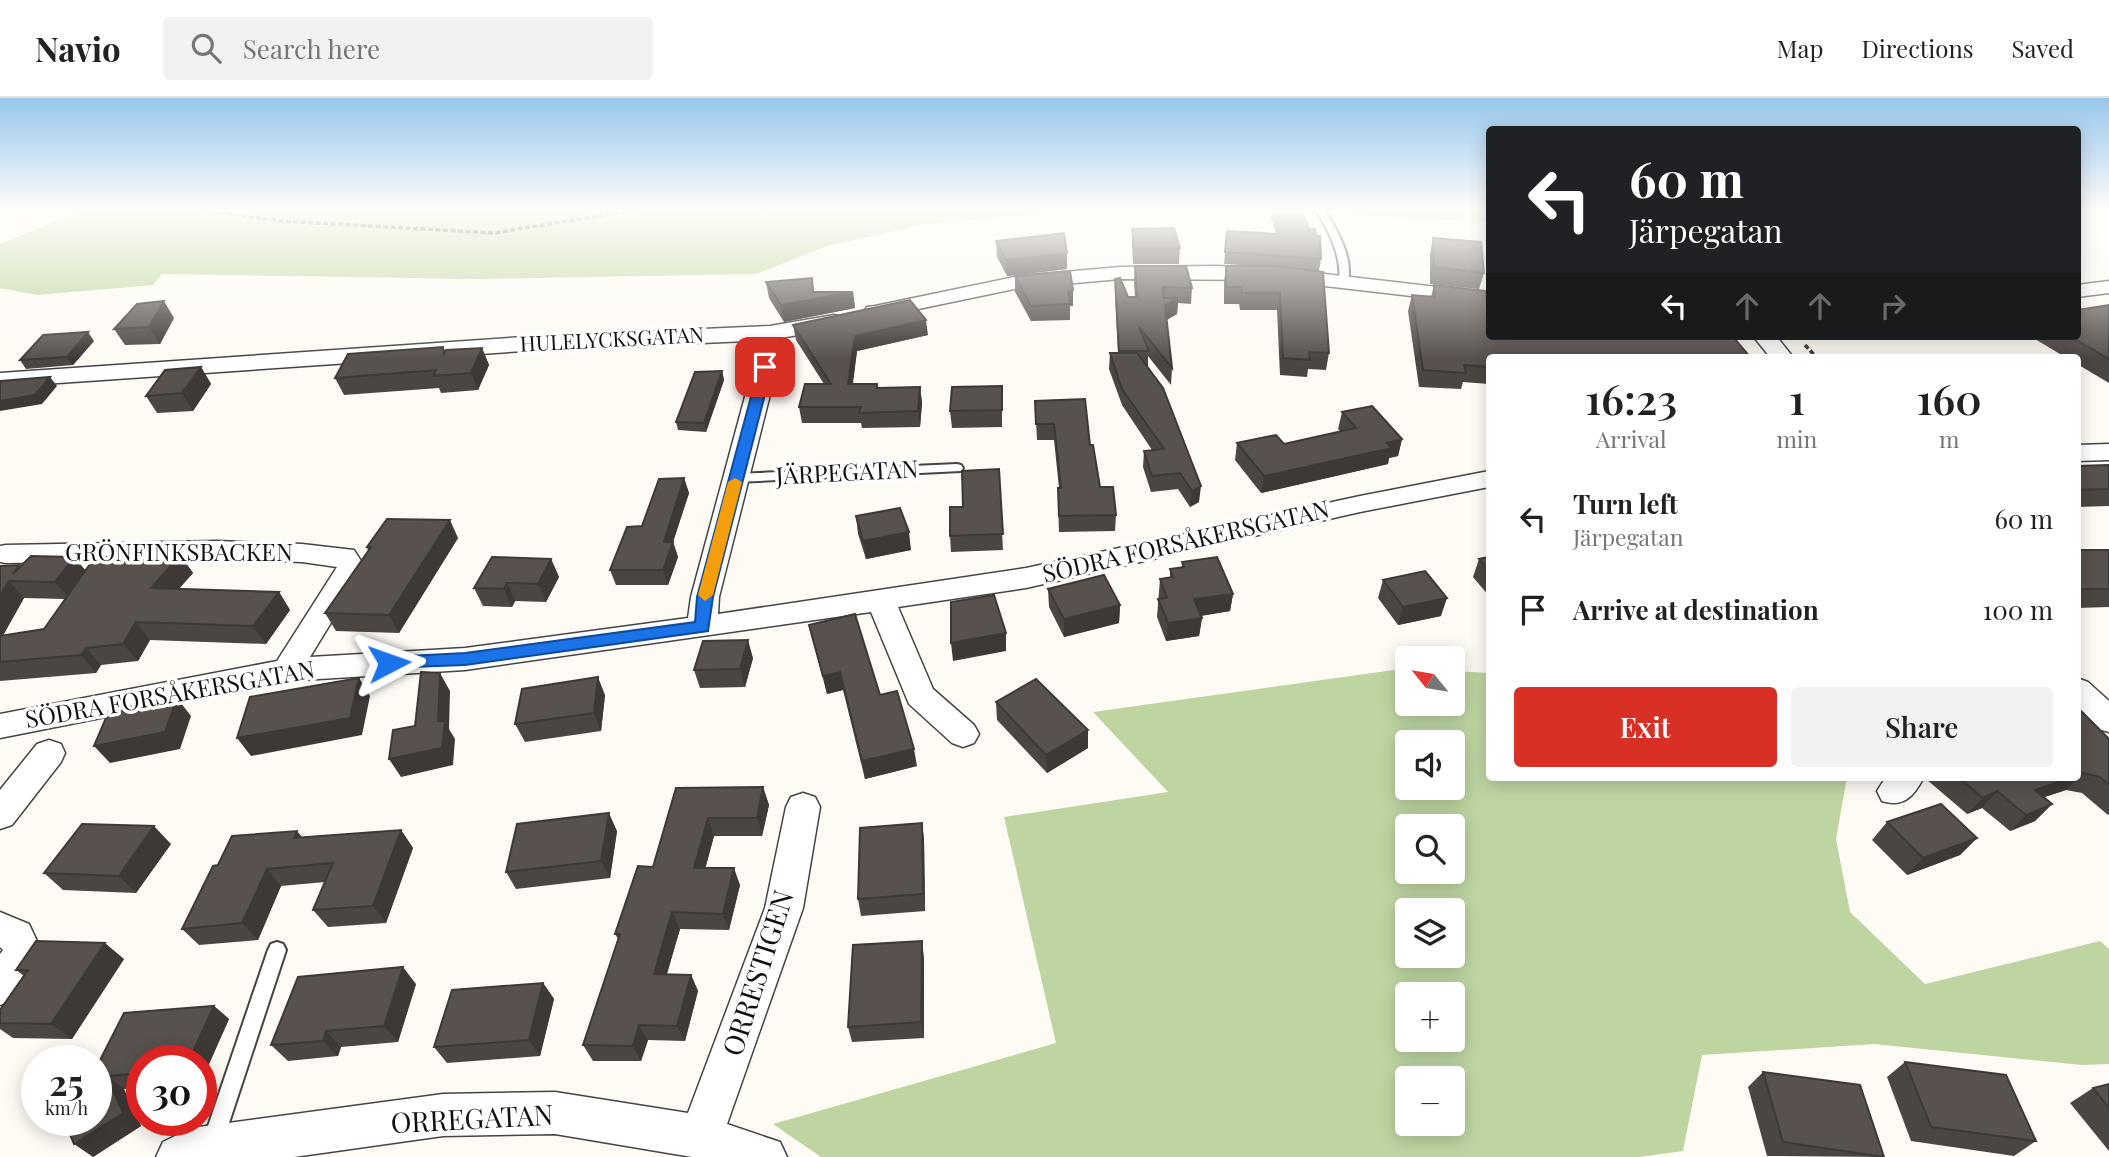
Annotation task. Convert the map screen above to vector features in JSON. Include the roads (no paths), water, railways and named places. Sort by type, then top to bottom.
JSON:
[{"type":"street","name":"HULELYCKSGATAN","points":[[0,380],[523,345],[794,331],[1018,282],[1087,275],[1215,272],[1344,282],[1486,299]]},
{"type":"street","points":[[2081,290],[2109,287]]},
{"type":"street","points":[[1767,340],[1779,354]]},
{"type":"street","name":"JÄRPEGATAN","points":[[702,627],[705,597],[765,367]]},
{"type":"street","name":"SÖDRA FORSÅKERSGATAN","points":[[0,726],[288,670],[465,659],[702,627],[1026,578],[1360,504],[1486,480]]},
{"type":"street","name":"GRÖNFINKSBACKEN","points":[[6,554],[108,561],[216,548],[283,550],[344,557],[351,567],[288,670]]},
{"type":"street","points":[[881,601],[920,696],[963,734]]},
{"type":"street","points":[[2081,694],[2109,720]]},
{"type":"street","points":[[0,815],[49,753]]},
{"type":"street","name":"ORRESTIGEN","points":[[701,1137],[784,908],[803,807]]},
{"type":"street","points":[[0,929],[16,936],[23,952],[0,987]]},
{"type":"street","name":"ORREGATAN","points":[[194,1152],[443,1115],[555,1112],[701,1137],[765,1157]]},
{"type":"lane","points":[[1341,259],[1346,275],[1344,282]]},
{"type":"lane","name":"JÄRPEGATAN","points":[[736,478],[957,468]]},
{"type":"lane","points":[[194,1152],[277,950]]}]
